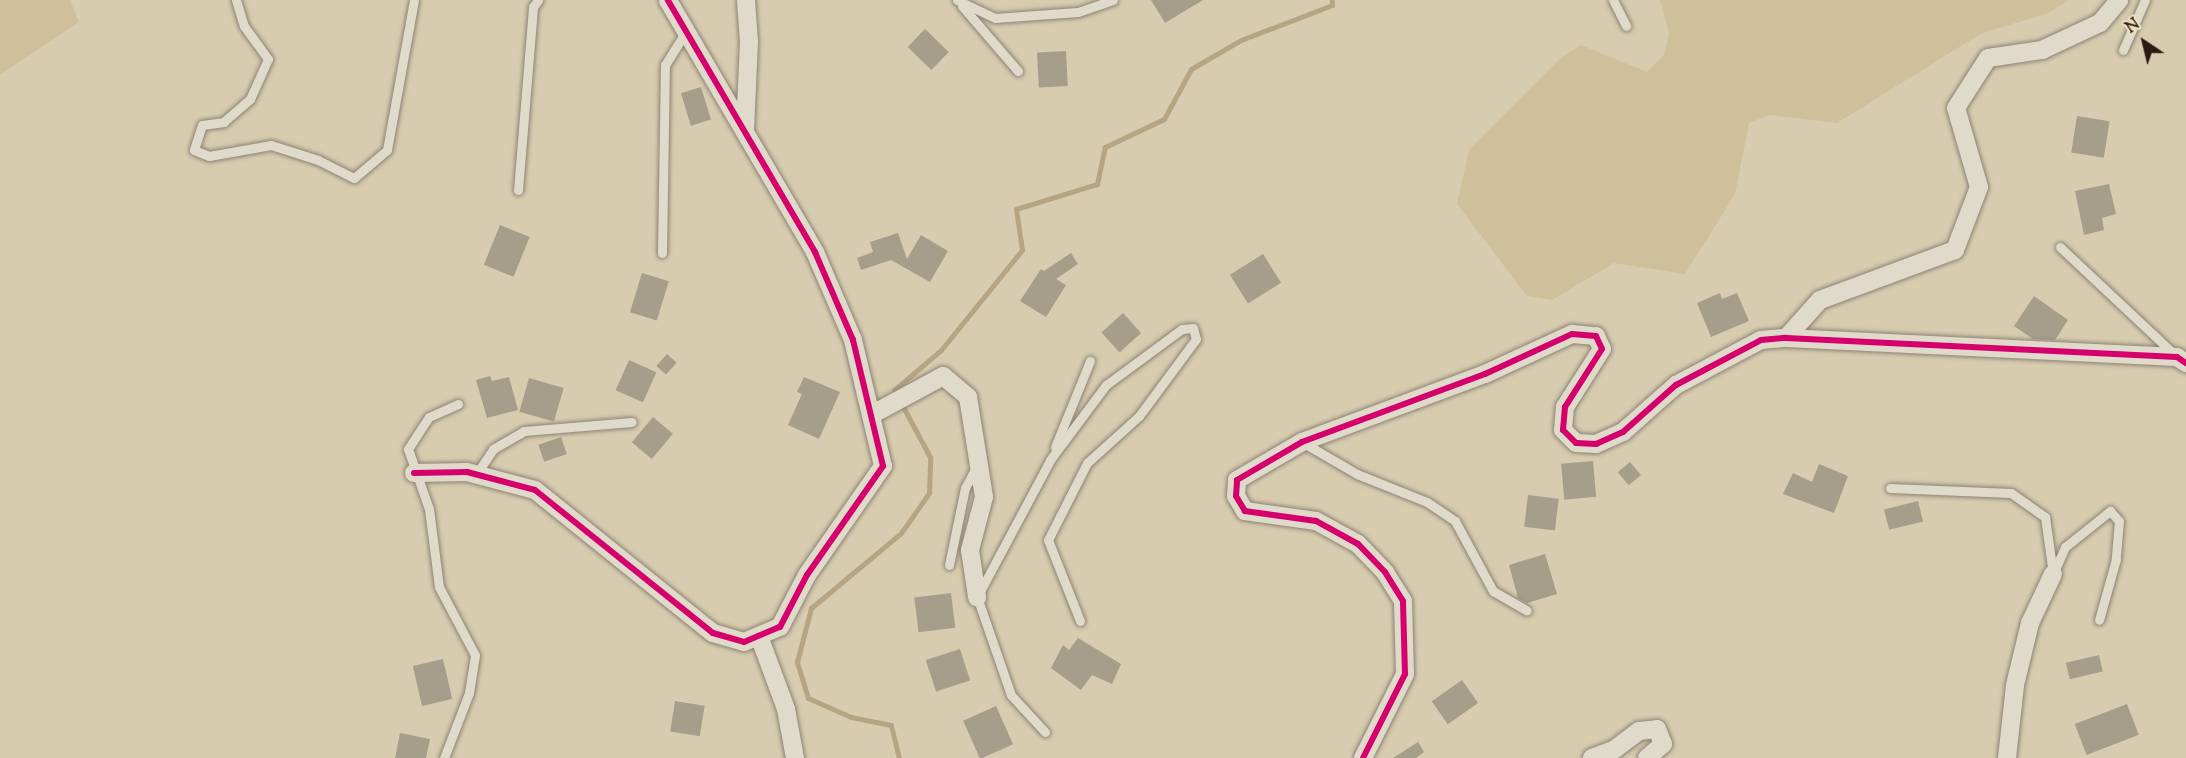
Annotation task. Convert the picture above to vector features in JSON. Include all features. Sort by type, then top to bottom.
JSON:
[{"type":"street","points":[[414,472],[475,476],[535,490],[713,633],[744,642],[780,627],[807,575],[883,466],[853,340],[824,274],[745,130],[668,0]]},
{"type":"street","points":[[745,130],[749,42],[746,0]]},
{"type":"street","points":[[1786,338],[1820,300],[1955,250],[1979,187],[1956,108],[1988,58],[2042,50],[2100,23],[2119,0]]},
{"type":"street","points":[[1363,758],[1405,674],[1403,601],[1385,572],[1358,544],[1316,521],[1245,512],[1236,496],[1237,480],[1302,442],[1485,374],[1572,334],[1596,336],[1602,349],[1565,407],[1563,430],[1576,443],[1596,444],[1623,432],[1676,385],[1761,340],[1786,338],[2183,360]]},
{"type":"street","points":[[871,415],[943,376],[968,397],[984,496],[970,550],[977,597]]},
{"type":"street","points":[[2007,758],[2015,685],[2031,623],[2053,574]]},
{"type":"street","points":[[759,636],[786,710],[795,758]]},
{"type":"street","points":[[1592,758],[1615,749],[1639,731],[1658,729],[1663,744],[1647,758]]},
{"type":"lane","points":[[236,0],[244,26],[268,59],[250,99],[224,122],[202,125],[194,150],[209,156],[271,146],[318,160],[354,178],[387,150],[414,0]]},
{"type":"lane","points":[[518,190],[533,8],[538,0]]},
{"type":"lane","points":[[959,2],[995,18],[1078,12],[1113,0]]},
{"type":"lane","points":[[1614,0],[1626,26]]},
{"type":"lane","points":[[2123,50],[2145,0]]},
{"type":"lane","points":[[959,2],[1018,71]]},
{"type":"lane","points":[[662,253],[665,65],[687,30]]},
{"type":"lane","points":[[2060,247],[2183,360]]},
{"type":"lane","points":[[1050,460],[1106,385],[1182,329],[1193,328],[1196,339],[1139,416],[1087,463],[1048,540],[1080,621]]},
{"type":"lane","points":[[1046,732],[1011,694],[977,597],[1050,460],[1090,361]]},
{"type":"lane","points":[[444,758],[469,693],[474,655],[439,587],[429,509],[414,472],[408,449],[429,417],[458,404]]},
{"type":"lane","points":[[475,476],[493,449],[524,431],[632,422]]},
{"type":"lane","points":[[1302,442],[1357,474],[1427,502],[1455,521],[1493,591],[1527,611]]},
{"type":"lane","points":[[949,565],[965,488],[978,462]]},
{"type":"lane","points":[[1890,488],[2011,493],[2045,516],[2053,574]]},
{"type":"lane","points":[[2053,574],[2066,547],[2110,511],[2119,521],[2116,559],[2099,620]]},
{"type":"shaded area","points":[[0,0],[70,0],[79,22],[0,75]]},
{"type":"shaded area","points":[[1660,0],[2069,0],[2049,13],[1982,33],[1837,123],[1769,115],[1749,123],[1735,194],[1685,274],[1614,263],[1552,300],[1527,296],[1457,204],[1469,150],[1562,57],[1581,45],[1647,72],[1664,55],[1669,33]]},
{"type":"building","points":[[1151,0],[1203,0],[1165,23]]},
{"type":"building","points":[[925,29],[949,52],[931,70],[908,47]]},
{"type":"building","points":[[1066,51],[1068,86],[1039,87],[1037,53]]},
{"type":"building","points":[[701,87],[711,120],[691,126],[681,93]]},
{"type":"building","points":[[2077,116],[2110,121],[2104,158],[2071,153]]},
{"type":"building","points":[[2109,184],[2116,214],[2102,218],[2104,230],[2084,235],[2075,191]]},
{"type":"building","points":[[500,225],[530,237],[514,277],[484,265]]},
{"type":"building","points":[[898,233],[907,259],[921,235],[948,251],[930,282],[891,260],[861,270],[857,258],[873,252],[870,242]]},
{"type":"building","points":[[1071,253],[1078,264],[1056,279],[1066,285],[1046,317],[1020,301],[1041,269],[1044,271]]},
{"type":"building","points":[[1263,254],[1281,283],[1248,304],[1230,275]]},
{"type":"building","points":[[642,273],[669,281],[657,320],[630,312]]},
{"type":"building","points":[[1720,293],[1722,299],[1737,293],[1749,321],[1711,337],[1697,303]]},
{"type":"building","points":[[2034,296],[2068,320],[2055,340],[2033,339],[2014,326]]},
{"type":"building","points":[[1123,313],[1141,333],[1120,352],[1101,332]]},
{"type":"building","points":[[667,354],[677,363],[666,375],[656,366]]},
{"type":"building","points":[[629,360],[656,372],[643,402],[616,390]]},
{"type":"building","points":[[490,376],[492,381],[509,377],[518,410],[487,418],[476,380]]},
{"type":"building","points":[[804,377],[840,392],[819,439],[788,425],[802,394],[797,392]]},
{"type":"building","points":[[529,378],[564,388],[554,422],[519,412]]},
{"type":"building","points":[[653,417],[673,434],[652,459],[632,442]]},
{"type":"building","points":[[561,437],[567,454],[544,462],[538,445]]},
{"type":"building","points":[[1593,461],[1596,497],[1564,500],[1561,464]]},
{"type":"building","points":[[1630,462],[1641,475],[1629,485],[1618,472]]},
{"type":"building","points":[[1819,464],[1848,476],[1834,513],[1783,494],[1793,473],[1812,482]]},
{"type":"building","points":[[1528,495],[1559,499],[1555,531],[1524,527]]},
{"type":"building","points":[[1918,501],[1923,521],[1889,530],[1884,509]]},
{"type":"building","points":[[1545,554],[1557,594],[1527,603],[1518,598],[1509,565]]},
{"type":"building","points":[[951,593],[955,628],[919,632],[914,598]]},
{"type":"building","points":[[1078,638],[1121,664],[1112,684],[1092,675],[1081,690],[1051,668],[1063,645],[1069,650]]},
{"type":"building","points":[[960,649],[970,680],[936,692],[926,660]]},
{"type":"building","points":[[2099,655],[2103,672],[2070,679],[2066,663]]},
{"type":"building","points":[[443,659],[452,699],[422,706],[413,666]]},
{"type":"building","points":[[1462,680],[1478,703],[1448,724],[1432,701]]},
{"type":"building","points":[[675,701],[705,706],[700,736],[670,732]]},
{"type":"building","points":[[2127,704],[2139,735],[2087,755],[2075,724]]},
{"type":"building","points":[[996,706],[1013,744],[980,758],[963,721]]},
{"type":"building","points":[[400,733],[430,739],[426,758],[395,758]]},
{"type":"building","points":[[1418,742],[1424,752],[1416,758],[1393,758]]},
{"type":"waterway","points":[[899,758],[891,725],[851,717],[808,698],[797,662],[811,608],[901,533],[929,493],[930,457],[894,390],[941,350],[1022,250],[1016,209],[1097,184],[1105,147],[1164,119],[1191,69],[1241,40],[1332,5],[1332,0]]},
{"type":"cycle path","points":[[414,473],[467,472],[535,490],[713,633],[744,642],[780,627],[807,575],[883,466],[853,340],[815,252],[668,0]]},
{"type":"cycle path","points":[[1363,758],[1405,674],[1403,601],[1385,572],[1358,544],[1316,521],[1245,511],[1236,496],[1237,480],[1302,442],[1485,374],[1572,334],[1596,336],[1602,349],[1565,407],[1563,430],[1576,443],[1596,444],[1623,432],[1676,385],[1761,340],[1786,338],[2177,357],[2186,363]]}]
